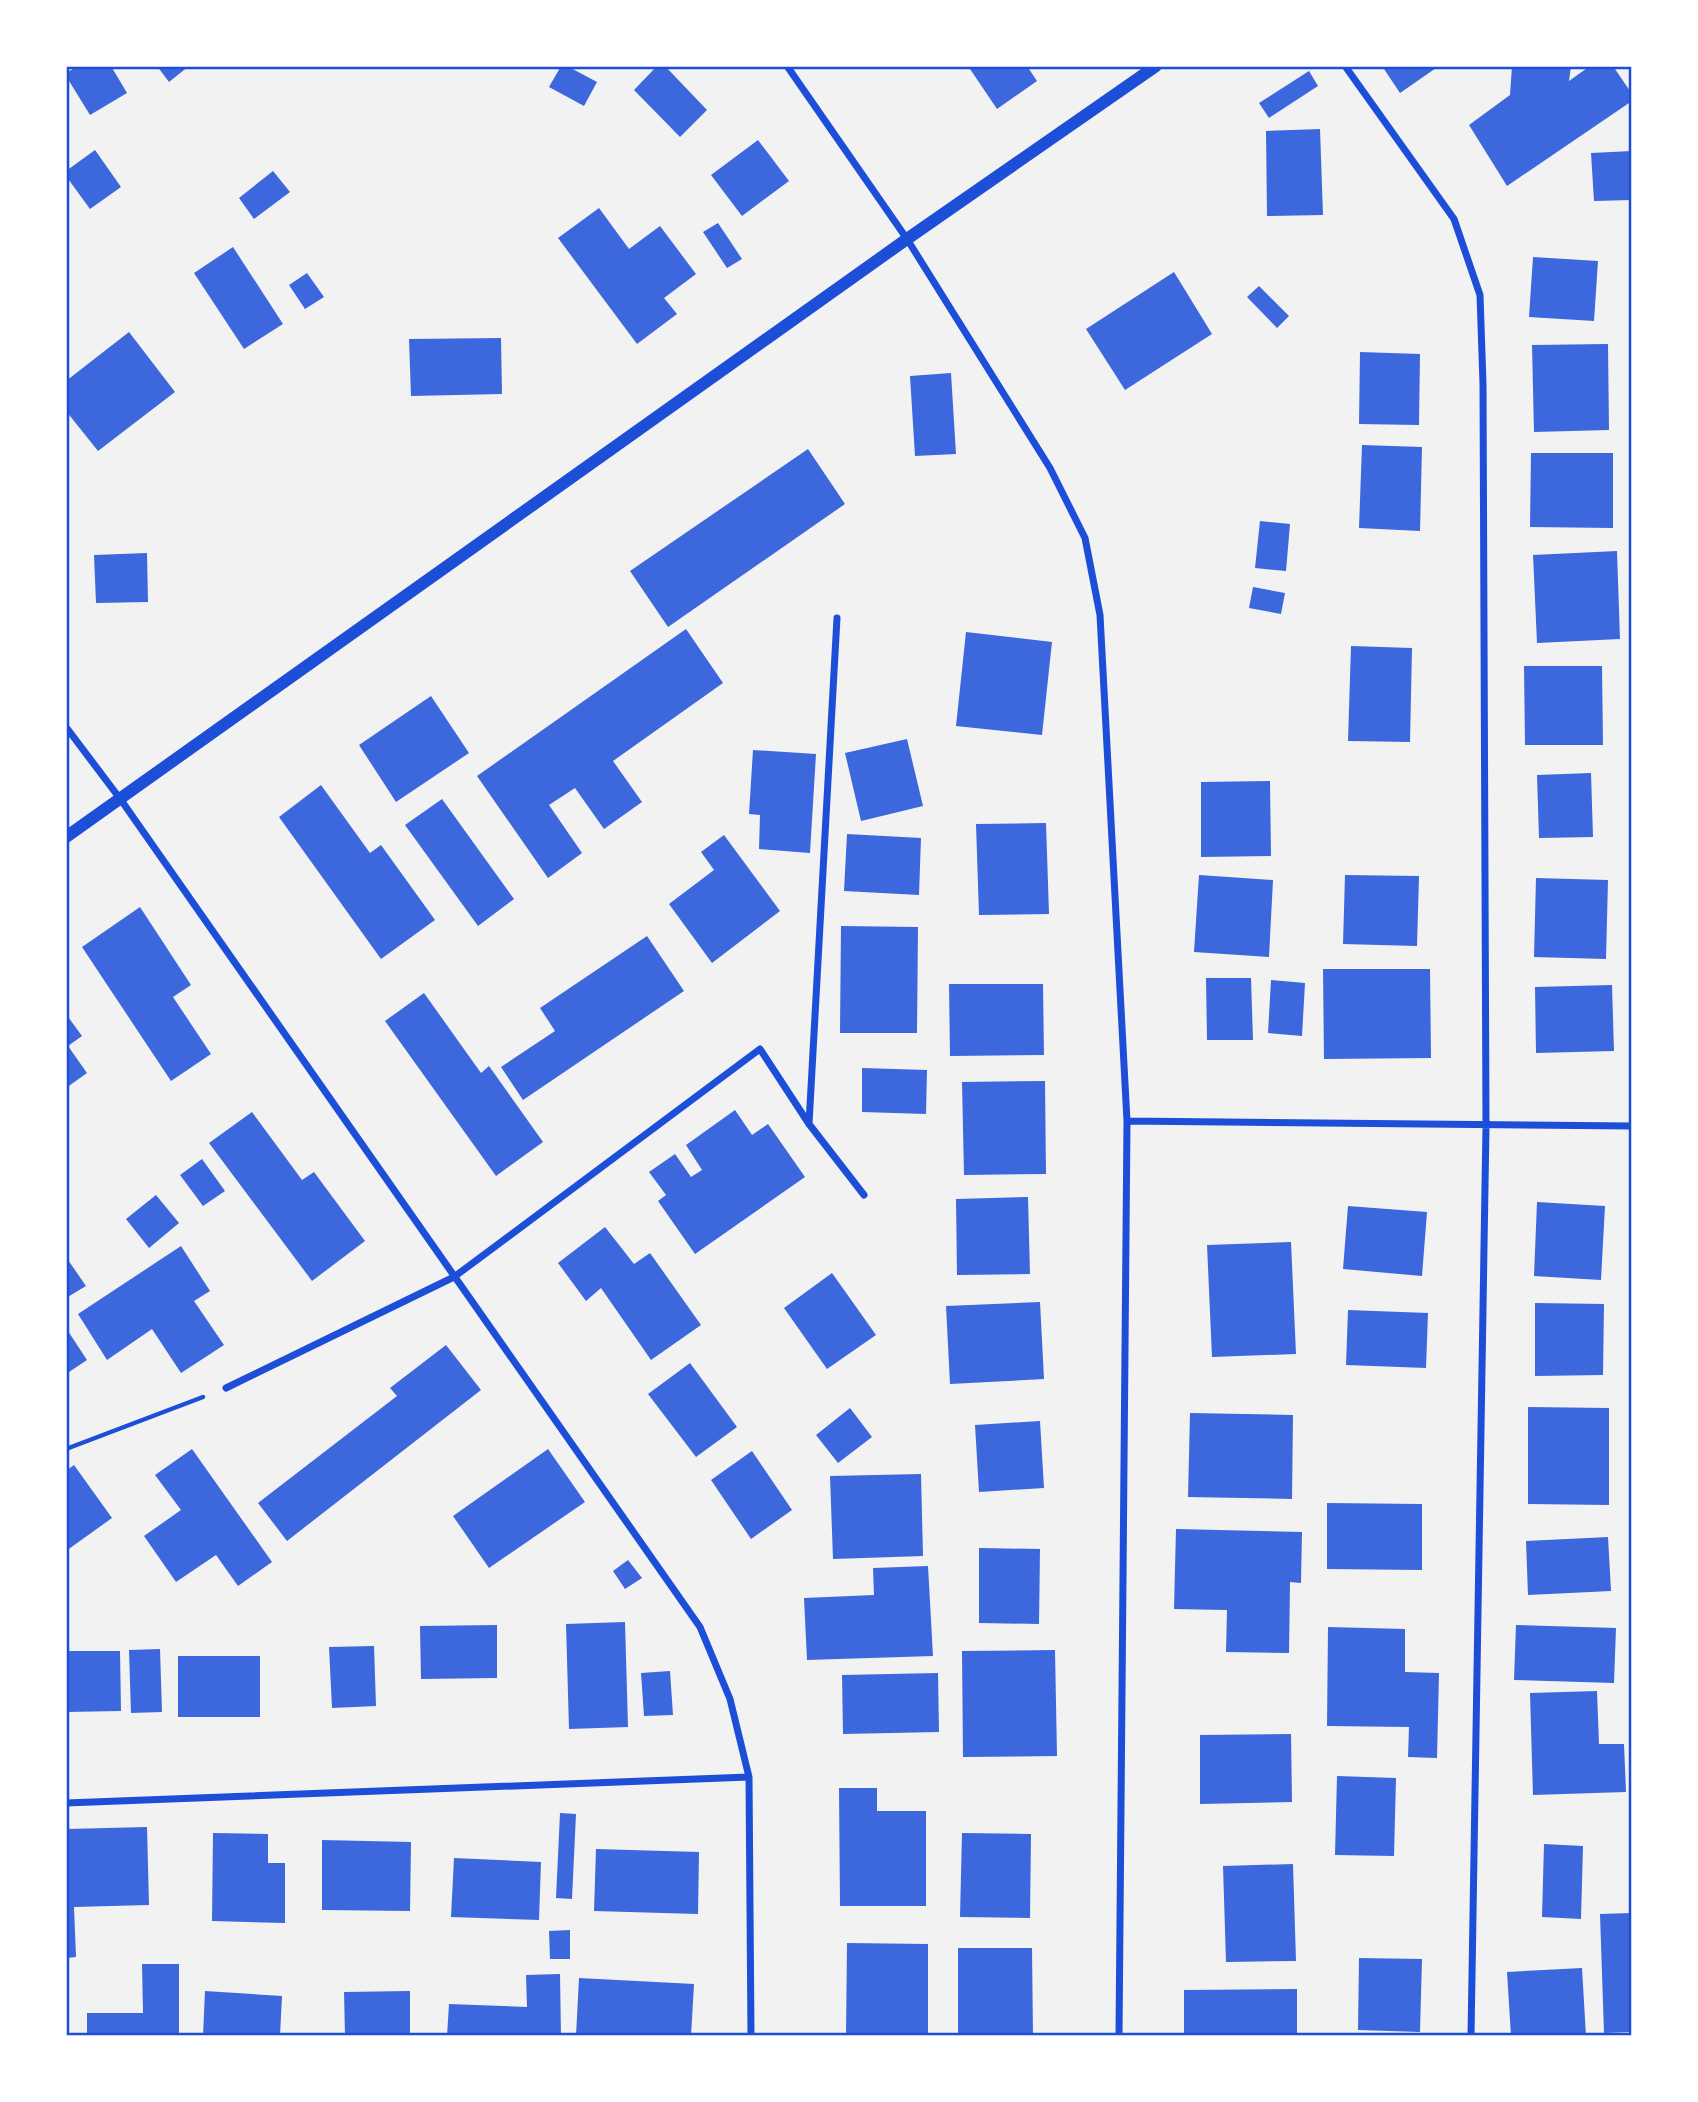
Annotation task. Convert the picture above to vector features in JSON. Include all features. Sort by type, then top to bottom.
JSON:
[{"type":"street","points":[[787,66],[907,239],[1050,468],[1085,538],[1100,615],[1127,1121],[1119,2035]]},
{"type":"street","points":[[66,837],[907,239],[1156,66]]},
{"type":"street","points":[[1345,66],[1454,219],[1480,295],[1483,384],[1486,1126],[1471,2035]]},
{"type":"street","points":[[809,1124],[837,618]]},
{"type":"street","points":[[66,727],[121,800],[700,1627],[730,1699],[749,1777],[751,2035]]},
{"type":"street","points":[[226,1388],[454,1277],[760,1049],[809,1124],[864,1195]]},
{"type":"street","points":[[1127,1121],[1632,1126]]},
{"type":"street","points":[[66,1803],[749,1777]]},
{"type":"path","points":[[66,1449],[226,1388]]},
{"type":"building","points":[[78,66],[111,66],[127,93],[90,115],[66,76],[66,73]]},
{"type":"building","points":[[157,66],[189,66],[169,82]]},
{"type":"building","points":[[561,66],[567,66],[597,82],[584,106],[549,87]]},
{"type":"building","points":[[657,66],[665,66],[707,110],[680,137],[634,90]]},
{"type":"building","points":[[968,66],[1027,66],[1037,81],[997,109]]},
{"type":"building","points":[[1382,66],[1439,66],[1400,93]]},
{"type":"building","points":[[1512,66],[1571,66],[1569,81],[1590,66],[1613,66],[1632,94],[1632,101],[1507,186],[1469,125],[1510,95]]},
{"type":"building","points":[[1309,71],[1318,86],[1269,118],[1259,103]]},
{"type":"building","points":[[1320,129],[1323,215],[1267,216],[1266,131]]},
{"type":"building","points":[[758,140],[789,181],[742,216],[711,175]]},
{"type":"building","points":[[95,150],[121,187],[90,209],[66,176],[66,171]]},
{"type":"building","points":[[1632,151],[1632,200],[1594,201],[1591,153]]},
{"type":"building","points":[[273,171],[290,192],[254,219],[239,198]]},
{"type":"building","points":[[599,208],[629,249],[660,226],[696,274],[664,298],[677,314],[637,344],[558,238]]},
{"type":"building","points":[[718,223],[742,259],[727,268],[703,232]]},
{"type":"building","points":[[233,247],[283,324],[244,349],[194,273]]},
{"type":"building","points":[[1533,257],[1598,261],[1594,321],[1529,317]]},
{"type":"building","points":[[1174,272],[1212,334],[1125,390],[1086,329]]},
{"type":"building","points":[[307,273],[324,297],[305,309],[289,285]]},
{"type":"building","points":[[1259,286],[1289,316],[1277,328],[1247,297]]},
{"type":"building","points":[[129,332],[175,392],[98,451],[66,411],[66,381]]},
{"type":"building","points":[[501,338],[502,394],[411,396],[409,339]]},
{"type":"building","points":[[1608,344],[1609,430],[1534,432],[1532,345]]},
{"type":"building","points":[[1360,352],[1420,354],[1419,425],[1359,424]]},
{"type":"building","points":[[951,373],[956,454],[915,456],[910,376]]},
{"type":"building","points":[[1362,445],[1422,447],[1420,531],[1359,528]]},
{"type":"building","points":[[808,449],[845,504],[668,627],[630,571]]},
{"type":"building","points":[[1531,453],[1613,453],[1613,528],[1530,527]]},
{"type":"building","points":[[1260,521],[1290,524],[1286,571],[1255,568]]},
{"type":"building","points":[[1617,551],[1620,639],[1537,643],[1533,555]]},
{"type":"building","points":[[147,553],[148,602],[96,603],[94,555]]},
{"type":"building","points":[[1253,587],[1285,593],[1281,614],[1249,608]]},
{"type":"building","points":[[686,629],[723,683],[613,761],[642,802],[604,829],[575,788],[549,805],[582,853],[548,878],[477,776]]},
{"type":"building","points":[[966,632],[1052,642],[1042,735],[956,726]]},
{"type":"building","points":[[1351,646],[1412,648],[1410,742],[1348,741]]},
{"type":"building","points":[[1524,666],[1602,666],[1603,745],[1525,745]]},
{"type":"building","points":[[431,696],[469,753],[396,802],[359,745]]},
{"type":"building","points":[[907,739],[923,806],[861,821],[845,753]]},
{"type":"building","points":[[753,750],[816,754],[810,853],[759,849],[760,815],[749,814]]},
{"type":"building","points":[[1591,773],[1593,837],[1539,838],[1537,775]]},
{"type":"building","points":[[1270,781],[1271,856],[1201,857],[1201,782]]},
{"type":"building","points":[[321,785],[370,853],[381,845],[435,920],[381,959],[279,817]]},
{"type":"building","points":[[442,799],[514,899],[478,926],[405,825]]},
{"type":"building","points":[[1046,823],[1049,914],[979,915],[976,824]]},
{"type":"building","points":[[847,834],[921,838],[919,895],[844,891]]},
{"type":"building","points":[[724,835],[780,911],[712,963],[669,904],[714,870],[701,852]]},
{"type":"building","points":[[1199,875],[1273,880],[1269,957],[1194,952]]},
{"type":"building","points":[[1345,875],[1419,876],[1417,946],[1343,944]]},
{"type":"building","points":[[1536,878],[1608,880],[1606,959],[1534,957]]},
{"type":"building","points":[[140,907],[191,985],[173,997],[211,1054],[171,1081],[82,947]]},
{"type":"building","points":[[841,926],[918,927],[917,1033],[840,1033]]},
{"type":"building","points":[[647,936],[684,991],[523,1100],[501,1067],[555,1031],[540,1008]]},
{"type":"building","points":[[1323,969],[1430,969],[1431,1058],[1324,1059]]},
{"type":"building","points":[[1206,978],[1251,978],[1253,1040],[1207,1040]]},
{"type":"building","points":[[1271,980],[1305,983],[1302,1036],[1268,1033]]},
{"type":"building","points":[[949,984],[1043,984],[1044,1055],[950,1056]]},
{"type":"building","points":[[1612,985],[1614,1051],[1536,1053],[1535,987]]},
{"type":"building","points":[[424,993],[481,1073],[489,1066],[543,1142],[496,1176],[385,1021]]},
{"type":"building","points":[[66,1014],[82,1036],[68,1046],[87,1073],[66,1088]]},
{"type":"building","points":[[862,1068],[927,1070],[926,1114],[862,1112]]},
{"type":"building","points":[[1045,1081],[1046,1174],[964,1175],[962,1082]]},
{"type":"building","points":[[735,1110],[752,1135],[768,1124],[805,1177],[695,1254],[658,1201],[666,1195],[649,1172],[675,1154],[691,1177],[702,1170],[686,1145]]},
{"type":"building","points":[[252,1112],[302,1180],[314,1172],[365,1241],[312,1281],[209,1143]]},
{"type":"building","points":[[202,1159],[225,1191],[203,1206],[180,1175]]},
{"type":"building","points":[[156,1195],[179,1223],[149,1248],[126,1219]]},
{"type":"building","points":[[1028,1197],[1030,1274],[957,1275],[956,1199]]},
{"type":"building","points":[[1537,1202],[1605,1206],[1601,1280],[1534,1276]]},
{"type":"building","points":[[1348,1206],[1427,1212],[1422,1276],[1343,1269]]},
{"type":"building","points":[[605,1227],[634,1264],[650,1253],[701,1325],[651,1360],[601,1288],[586,1301],[558,1263]]},
{"type":"building","points":[[1291,1242],[1296,1354],[1212,1357],[1207,1245]]},
{"type":"building","points":[[181,1246],[210,1291],[194,1301],[224,1345],[181,1373],[152,1329],[107,1360],[78,1314]]},
{"type":"building","points":[[66,1257],[86,1286],[66,1298]]},
{"type":"building","points":[[832,1273],[876,1335],[827,1369],[784,1308]]},
{"type":"building","points":[[1040,1302],[1044,1379],[950,1384],[946,1306]]},
{"type":"building","points":[[1535,1303],[1604,1304],[1603,1375],[1535,1376]]},
{"type":"building","points":[[1348,1310],[1428,1313],[1426,1368],[1346,1365]]},
{"type":"building","points":[[66,1328],[87,1360],[66,1374]]},
{"type":"building","points":[[446,1345],[481,1390],[287,1541],[258,1503],[397,1396],[390,1388]]},
{"type":"building","points":[[690,1363],[737,1427],[696,1457],[648,1394]]},
{"type":"building","points":[[1528,1407],[1609,1408],[1609,1505],[1528,1504]]},
{"type":"building","points":[[850,1408],[872,1437],[838,1463],[816,1435]]},
{"type":"building","points":[[1190,1413],[1293,1415],[1292,1499],[1188,1497]]},
{"type":"building","points":[[1040,1421],[1044,1488],[979,1492],[975,1425]]},
{"type":"building","points":[[192,1449],[272,1562],[238,1586],[216,1555],[176,1582],[144,1536],[181,1510],[155,1475]]},
{"type":"building","points":[[548,1449],[585,1502],[489,1568],[453,1516]]},
{"type":"building","points":[[752,1451],[792,1510],[751,1539],[711,1480]]},
{"type":"building","points":[[74,1465],[112,1518],[66,1551],[66,1471]]},
{"type":"building","points":[[921,1474],[923,1556],[833,1559],[830,1476]]},
{"type":"building","points":[[1327,1503],[1422,1504],[1422,1570],[1327,1569]]},
{"type":"building","points":[[1176,1529],[1302,1532],[1301,1583],[1290,1582],[1289,1653],[1226,1652],[1227,1610],[1174,1609]]},
{"type":"building","points":[[1608,1537],[1611,1591],[1528,1595],[1526,1541]]},
{"type":"building","points":[[979,1548],[1040,1549],[1039,1624],[979,1623]]},
{"type":"building","points":[[628,1560],[642,1578],[625,1589],[613,1571]]},
{"type":"building","points":[[928,1566],[933,1656],[807,1660],[804,1598],[874,1595],[873,1568]]},
{"type":"building","points":[[625,1622],[628,1727],[569,1729],[566,1624]]},
{"type":"building","points":[[497,1625],[497,1678],[421,1679],[420,1626]]},
{"type":"building","points":[[1516,1625],[1616,1628],[1614,1683],[1514,1680]]},
{"type":"building","points":[[1328,1627],[1405,1629],[1405,1672],[1439,1673],[1437,1758],[1408,1757],[1409,1727],[1327,1726]]},
{"type":"building","points":[[374,1646],[376,1706],[332,1708],[329,1647]]},
{"type":"building","points":[[160,1649],[162,1712],[131,1713],[129,1650]]},
{"type":"building","points":[[1055,1650],[1057,1756],[963,1757],[962,1651]]},
{"type":"building","points":[[66,1651],[120,1651],[121,1711],[66,1712]]},
{"type":"building","points":[[178,1656],[260,1656],[260,1717],[178,1717]]},
{"type":"building","points":[[670,1671],[673,1715],[644,1716],[641,1673]]},
{"type":"building","points":[[938,1673],[939,1732],[843,1734],[842,1675]]},
{"type":"building","points":[[1597,1691],[1599,1744],[1624,1744],[1626,1792],[1533,1795],[1530,1693]]},
{"type":"building","points":[[1291,1734],[1292,1802],[1200,1804],[1200,1735]]},
{"type":"building","points":[[1337,1776],[1396,1778],[1394,1856],[1335,1855]]},
{"type":"building","points":[[839,1788],[877,1788],[877,1811],[926,1811],[926,1906],[840,1906]]},
{"type":"building","points":[[560,1813],[576,1814],[572,1899],[556,1898]]},
{"type":"building","points":[[147,1827],[149,1905],[74,1907],[76,1957],[66,1958],[66,1829]]},
{"type":"building","points":[[213,1833],[268,1834],[268,1863],[285,1863],[285,1923],[212,1921]]},
{"type":"building","points":[[962,1833],[1031,1834],[1030,1918],[960,1917]]},
{"type":"building","points":[[322,1840],[411,1842],[410,1911],[322,1910]]},
{"type":"building","points":[[1544,1844],[1583,1846],[1581,1919],[1542,1917]]},
{"type":"building","points":[[596,1849],[699,1852],[698,1914],[594,1911]]},
{"type":"building","points":[[454,1858],[541,1862],[539,1920],[451,1917]]},
{"type":"building","points":[[1293,1864],[1296,1961],[1226,1962],[1223,1866]]},
{"type":"building","points":[[1632,1913],[1632,2032],[1604,2033],[1600,1914]]},
{"type":"building","points":[[570,1930],[570,1959],[550,1959],[549,1931]]},
{"type":"building","points":[[847,1943],[928,1944],[928,2036],[846,2036]]},
{"type":"building","points":[[958,1948],[1032,1948],[1033,2036],[958,2036]]},
{"type":"building","points":[[1359,1958],[1422,1959],[1420,2032],[1358,2030]]},
{"type":"building","points":[[142,1964],[179,1964],[179,2036],[87,2036],[87,2013],[143,2013]]},
{"type":"building","points":[[1582,1968],[1586,2036],[1511,2036],[1507,1972]]},
{"type":"building","points":[[560,1974],[561,2036],[447,2036],[449,2004],[527,2007],[526,1975]]},
{"type":"building","points":[[579,1978],[694,1984],[691,2036],[576,2036]]},
{"type":"building","points":[[1297,1989],[1297,2036],[1184,2036],[1184,1990]]},
{"type":"building","points":[[205,1991],[282,1996],[280,2036],[203,2036]]},
{"type":"building","points":[[410,1991],[410,2036],[345,2036],[344,1992]]}]
